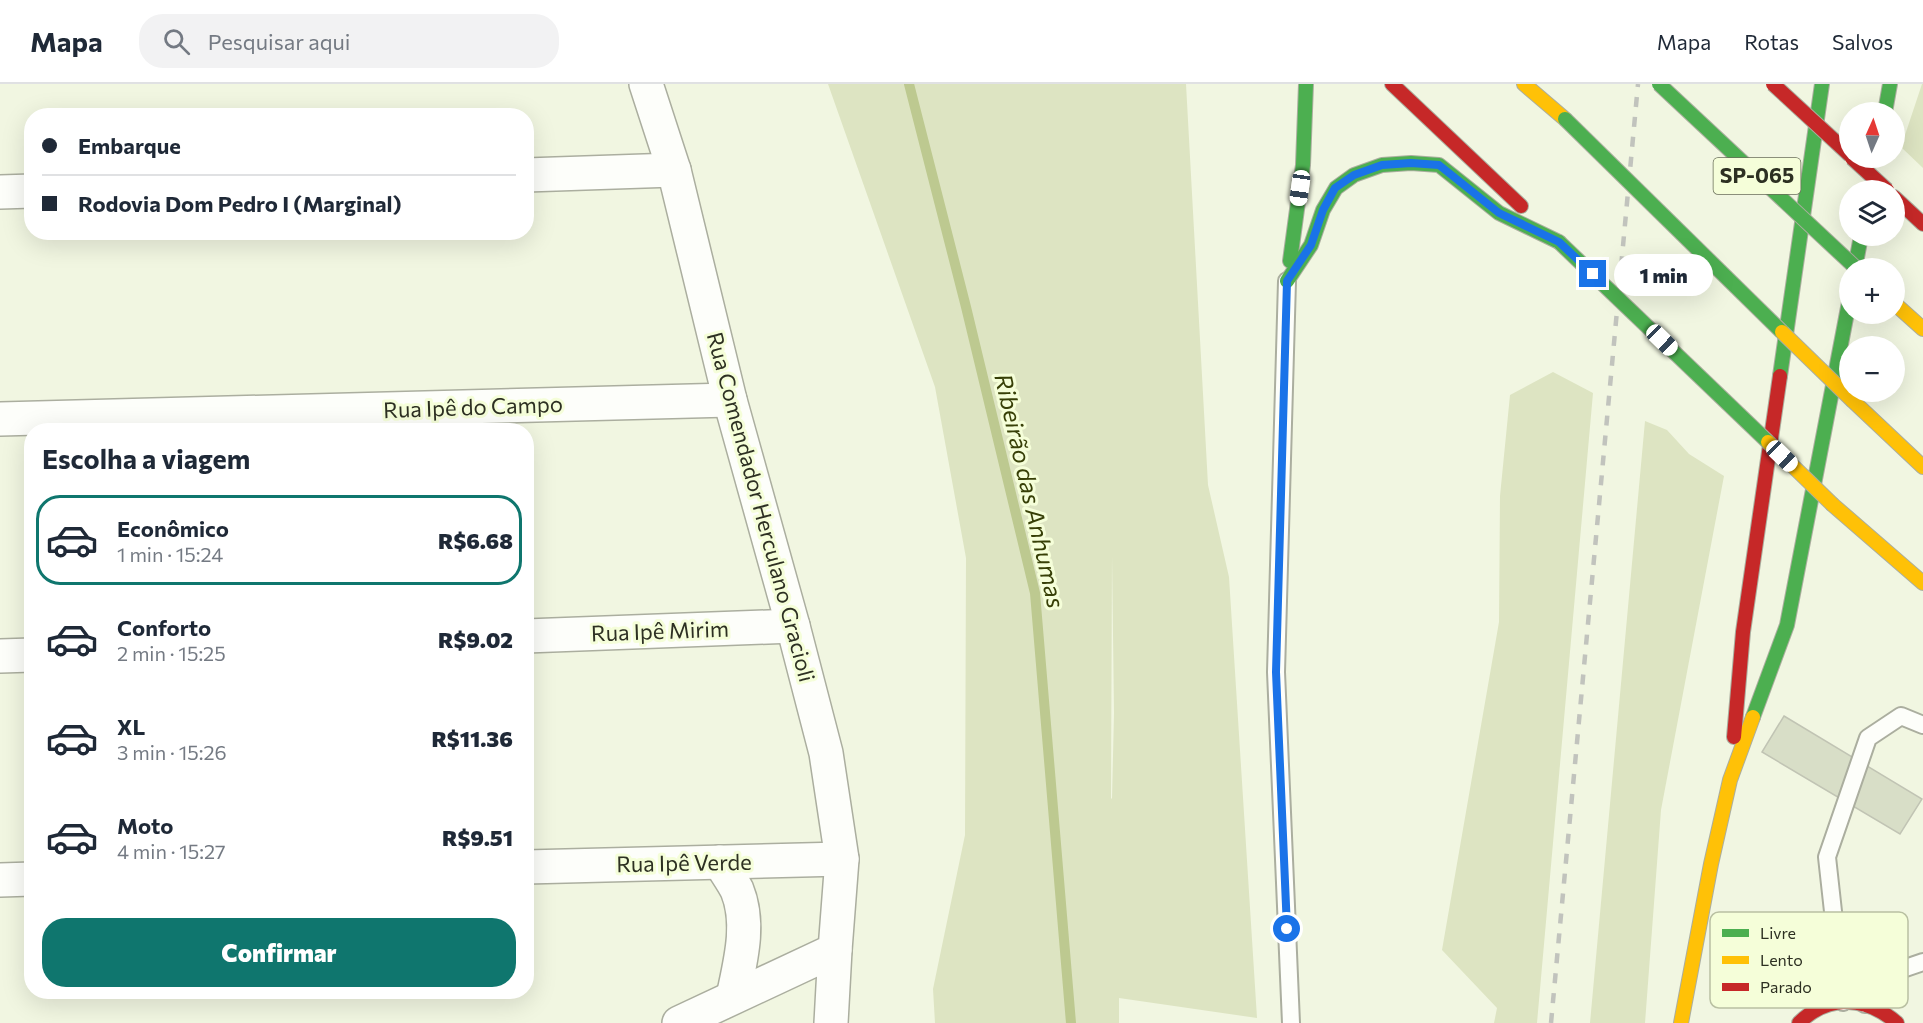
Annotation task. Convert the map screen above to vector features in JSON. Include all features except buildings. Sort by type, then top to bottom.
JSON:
[{"type":"main road","points":[[1287,281],[1303,165],[1306,84]]},
{"type":"main road","points":[[1392,84],[1919,585]]},
{"type":"main road","points":[[1524,84],[1565,119],[1923,467]]},
{"type":"main road","name":"SP-065","points":[[1659,84],[1845,258]]},
{"type":"main road","points":[[1773,84],[1839,145]]},
{"type":"main road","points":[[1730,780],[1743,632],[1822,84]]},
{"type":"main road","points":[[1887,102],[1890,84]]},
{"type":"main road","points":[[1287,281],[1311,245],[1323,210],[1335,188],[1354,175],[1382,165],[1411,163],[1439,165],[1499,213],[1559,242]]},
{"type":"main road","points":[[1864,168],[1876,180]]},
{"type":"main road","points":[[1905,208],[1923,224]]},
{"type":"main road","points":[[1905,313],[1923,329]]},
{"type":"main road","points":[[1681,1023],[1711,864],[1730,780],[1787,625],[1845,324]]},
{"type":"main road","points":[[1799,1023],[1820,1008]]},
{"type":"main road","points":[[1874,1008],[1898,1021],[1915,1023]]},
{"type":"main road","points":[[1885,1013],[1897,1023]]},
{"type":"street","name":"Rua Comendador Herculano Gracioli","points":[[646,84],[674,170],[730,400],[794,626],[826,753],[842,858],[831,1023]]},
{"type":"street","points":[[534,175],[674,170]]},
{"type":"street","points":[[0,192],[24,190]]},
{"type":"street","name":"Rua Ipê do Campo","points":[[0,419],[730,400]]},
{"type":"street","name":"Rua Ipê Mirim","points":[[534,636],[794,626]]},
{"type":"street","points":[[0,656],[24,655]]},
{"type":"street","name":"Rua Ipê Verde","points":[[534,867],[842,858]]},
{"type":"street","points":[[720,862],[737,891],[744,918],[743,947],[733,997]]},
{"type":"street","points":[[0,880],[24,879]]},
{"type":"street","points":[[679,1023],[733,997],[835,942]]},
{"type":"lane","points":[[1287,281],[1276,672],[1292,1023]]},
{"type":"lane","points":[[1833,912],[1827,857],[1868,738],[1901,716],[1923,725]]},
{"type":"lane","points":[[1908,967],[1923,962]]},
{"type":"green space","points":[[828,84],[1186,84],[1208,485],[1229,577],[1257,1018],[1119,998],[1119,1023],[935,1023],[933,989],[965,835],[966,558],[935,387]],"holes":[[[1112,555],[1114,713],[1112,799]]]},
{"type":"green space","points":[[1923,84],[1923,168],[1905,151],[1905,135]]},
{"type":"green space","points":[[1553,372],[1593,393],[1537,1023],[1494,1023],[1497,1008],[1442,950],[1499,622],[1500,496],[1510,395]]},
{"type":"green space","points":[[1645,421],[1667,430],[1689,454],[1724,476],[1661,810],[1645,1023],[1590,1023]]},
{"type":"waterway","name":"Ribeirão das Anhumas","points":[[909,84],[1035,593],[1071,1023]]},
{"type":"railway","points":[[1551,1023],[1638,84]]},
{"type":"traffic: fast","points":[[1290,261],[1303,165],[1306,84]]},
{"type":"traffic: fast","points":[[1659,84],[1845,258]]},
{"type":"traffic: fast","points":[[1780,376],[1822,84]]},
{"type":"traffic: fast","points":[[1887,102],[1890,84]]},
{"type":"traffic: fast","points":[[1565,119],[1782,332]]},
{"type":"traffic: fast","points":[[1287,281],[1311,245],[1323,210],[1336,188],[1354,175],[1382,165],[1411,163],[1439,165],[1499,213],[1559,242]]},
{"type":"traffic: fast","points":[[1559,242],[1768,442]]},
{"type":"traffic: fast","points":[[1857,258],[1859,246]]},
{"type":"traffic: fast","points":[[1753,717],[1787,625],[1845,324]]},
{"type":"traffic: slow","points":[[1524,84],[1565,119]]},
{"type":"traffic: slow","points":[[1905,313],[1923,329]]},
{"type":"traffic: slow","points":[[1782,332],[1839,387]]},
{"type":"traffic: slow","points":[[1854,402],[1923,467]]},
{"type":"traffic: slow","points":[[1768,442],[1833,505]]},
{"type":"traffic: slow","points":[[1833,505],[1923,583]]},
{"type":"traffic: slow","points":[[1681,1023],[1711,864],[1730,780],[1753,717]]},
{"type":"traffic: jam","points":[[1392,84],[1521,206]]},
{"type":"traffic: jam","points":[[1773,84],[1839,145]]},
{"type":"traffic: jam","points":[[1863,168],[1876,180]]},
{"type":"traffic: jam","points":[[1905,207],[1923,224]]},
{"type":"traffic: jam","points":[[1734,737],[1743,632],[1780,376]]},
{"type":"traffic: jam","points":[[1799,1023],[1821,1008]]},
{"type":"traffic: jam","points":[[1873,1008],[1897,1023]]},
{"type":"route","points":[[1287,929],[1276,672],[1287,281],[1311,245],[1323,210],[1335,188],[1354,175],[1382,165],[1411,163],[1439,165],[1499,213],[1559,242],[1593,274]]}]
